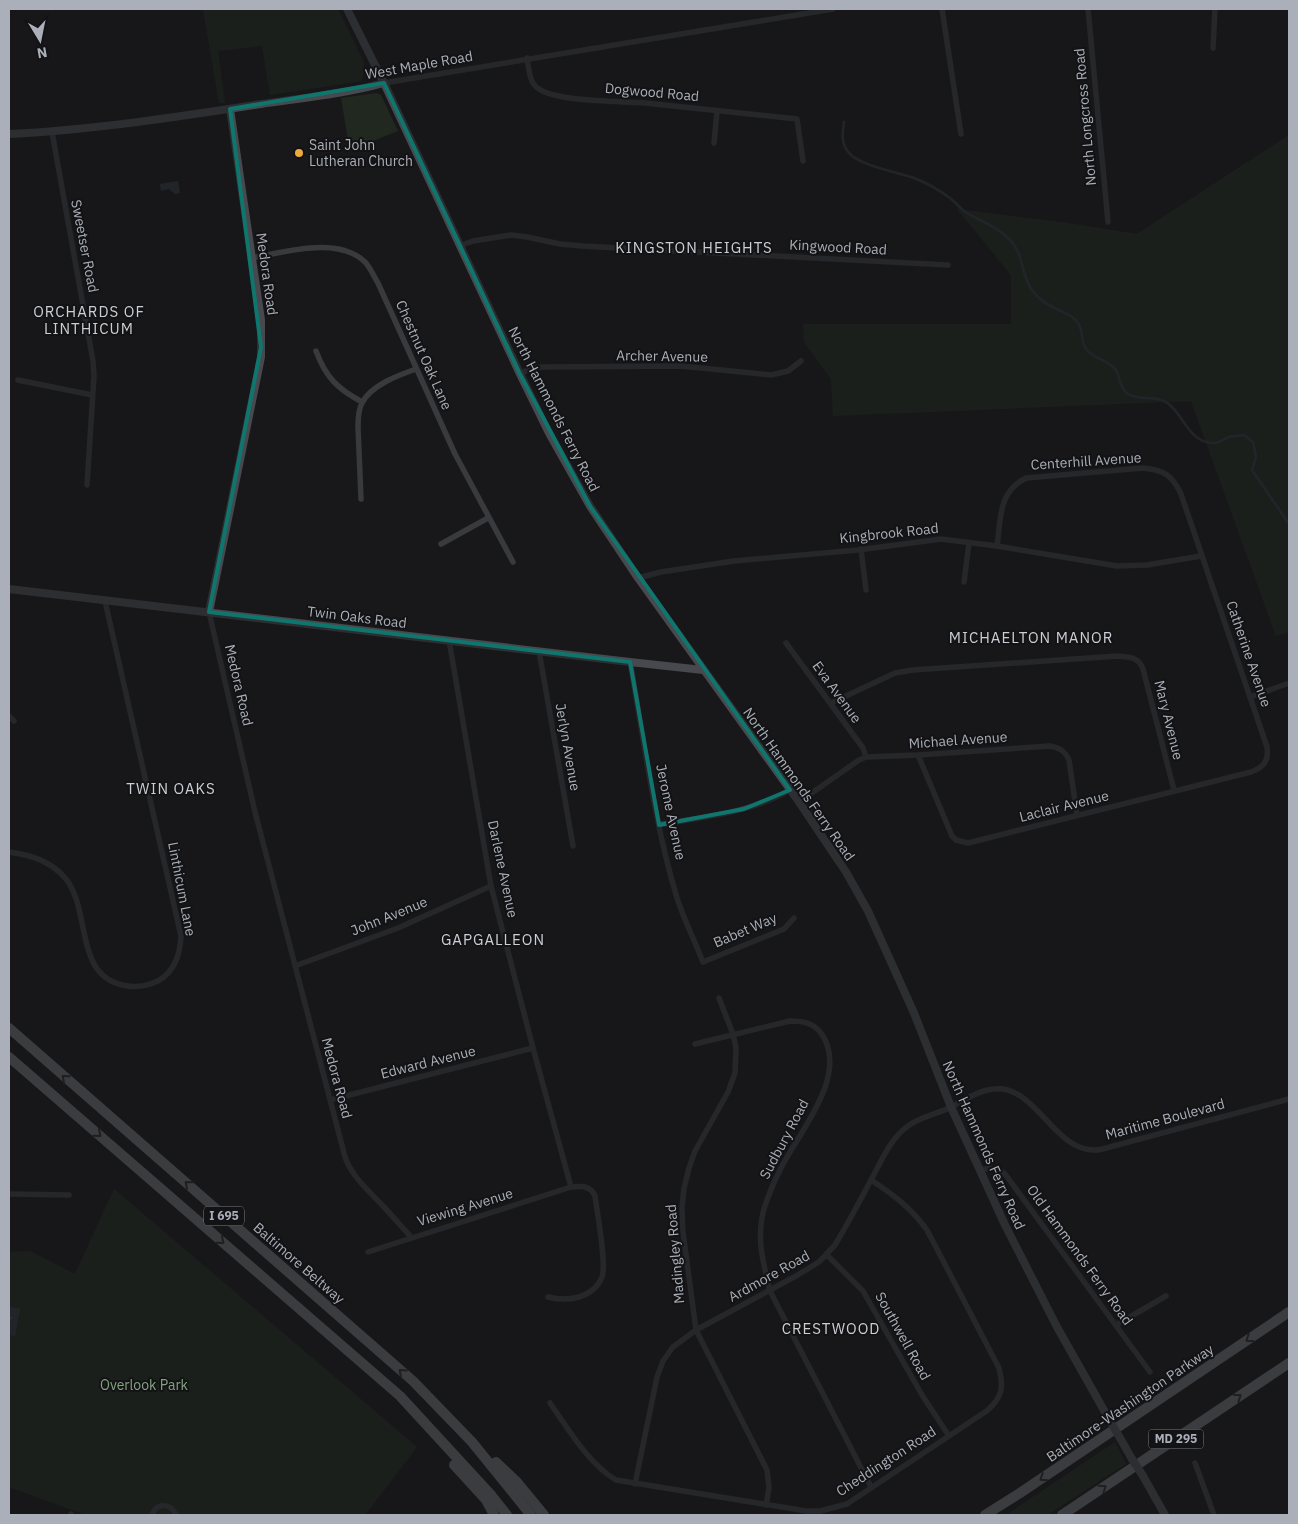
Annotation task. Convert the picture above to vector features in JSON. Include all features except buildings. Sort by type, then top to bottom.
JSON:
[{"type":"highway","name":"Baltimore Beltway","points":[[9,1028],[413,1381],[472,1442],[531,1515]]},
{"type":"highway","name":"I 695","points":[[9,1057],[400,1396],[492,1496],[507,1515]]},
{"type":"highway","name":"Baltimore-Washington Parkway","points":[[984,1515],[1028,1488],[1289,1312]]},
{"type":"highway","name":"MD 295","points":[[1062,1515],[1289,1363]]},
{"type":"highway","points":[[438,1406],[516,1481],[544,1515]]},
{"type":"highway","points":[[437,1437],[440,1448],[486,1500],[494,1515]]},
{"type":"street","name":"North Hammonds Ferry Road","points":[[347,9],[384,83],[520,374],[549,433],[590,506],[638,578],[799,802],[846,872],[868,911],[914,1013],[951,1107],[1005,1225],[1057,1327],[1165,1515]]},
{"type":"street","name":"West Maple Road","points":[[9,134],[120,125],[230,109],[370,87],[527,58],[833,9]]},
{"type":"street","points":[[942,9],[961,134]]},
{"type":"street","name":"North Longcross Road","points":[[1088,9],[1108,222]]},
{"type":"street","points":[[1213,48],[1215,9]]},
{"type":"street","name":"Dogwood Road","points":[[527,58],[532,82],[536,88],[569,98],[797,119],[804,161]]},
{"type":"street","name":"Medora Road","points":[[230,109],[261,320],[261,357],[209,612],[255,812],[348,1165],[361,1183],[394,1217],[410,1237]]},
{"type":"street","points":[[714,143],[717,111]]},
{"type":"street","name":"Sweetser Road","points":[[52,132],[93,361],[94,376],[87,485]]},
{"type":"street","name":"Kingwood Road","points":[[460,246],[473,240],[511,235],[527,236],[560,244],[948,266]]},
{"type":"street","name":"Chestnut Oak Lane","points":[[252,258],[298,249],[329,248],[341,250],[355,256],[366,264],[378,284],[455,454],[513,562]]},
{"type":"street","points":[[316,351],[334,384],[362,402]]},
{"type":"street","name":"Archer Avenue","points":[[520,374],[531,368],[543,367],[681,366],[771,375],[788,371],[801,361]]},
{"type":"street","points":[[361,499],[358,415],[362,402],[374,390],[393,377],[416,369]]},
{"type":"street","points":[[18,380],[92,395]]},
{"type":"street","name":"Centerhill Avenue","points":[[997,546],[1004,499],[1018,482],[1026,478],[1144,468],[1156,469],[1167,474],[1175,483],[1201,556]]},
{"type":"street","points":[[441,544],[488,518]]},
{"type":"street","name":"Kingbrook Road","points":[[638,578],[661,572],[734,561],[942,539],[1117,566],[1148,565],[1201,556]]},
{"type":"street","points":[[964,582],[969,543]]},
{"type":"street","points":[[861,549],[866,590]]},
{"type":"street","name":"Catherine Avenue","points":[[1201,556],[1268,747],[1268,755],[1265,762]]},
{"type":"street","name":"Twin Oaks Road","points":[[9,589],[703,670]]},
{"type":"street","name":"Linthicum Lane","points":[[9,852],[39,858],[54,868],[66,880],[77,900],[91,959],[102,975],[112,982],[133,987],[157,982],[166,976],[180,951],[180,936],[105,601]]},
{"type":"street","name":"Darlene Avenue","points":[[449,640],[491,886],[571,1187]]},
{"type":"street","name":"Eva Avenue","points":[[786,643],[863,748],[866,757]]},
{"type":"street","name":"Jerlyn Avenue","points":[[539,651],[573,846]]},
{"type":"street","name":"Mary Avenue","points":[[830,703],[895,673],[913,670],[1118,656],[1136,658],[1142,664],[1174,790]]},
{"type":"street","name":"Jerome Avenue","points":[[630,662],[659,825],[678,901],[704,962]]},
{"type":"street","points":[[1250,696],[1289,683]]},
{"type":"street","points":[[9,716],[14,721]]},
{"type":"street","name":"Michael Avenue","points":[[799,802],[866,757],[1050,746],[1066,753],[1069,760],[1077,815]]},
{"type":"street","name":"Laclair Avenue","points":[[918,755],[952,836],[956,840],[968,843],[1251,772],[1265,762]]},
{"type":"street","points":[[659,825],[744,809],[777,798],[790,790]]},
{"type":"street","name":"John Avenue","points":[[295,966],[398,928],[491,886]]},
{"type":"street","name":"Babet Way","points":[[704,962],[784,929],[794,918]]},
{"type":"street","name":"Madingley Road","points":[[719,998],[733,1034],[737,1058],[735,1073],[695,1151],[689,1168],[682,1208],[683,1232],[696,1330],[767,1470],[769,1488],[766,1505]]},
{"type":"street","name":"Sudbury Road","points":[[695,1044],[790,1021],[803,1021],[812,1024],[827,1042],[830,1064],[825,1090],[780,1170],[764,1208],[760,1233],[762,1257],[770,1291],[871,1487]]},
{"type":"street","name":"Edward Avenue","points":[[330,1100],[533,1048]]},
{"type":"street","name":"Maritime Boulevard","points":[[951,1107],[971,1095],[986,1090],[996,1088],[1008,1090],[1018,1094],[1074,1144],[1085,1149],[1096,1150],[1289,1099]]},
{"type":"street","name":"Ardmore Road","points":[[635,1484],[657,1377],[663,1361],[673,1347],[696,1330],[770,1291],[819,1262],[835,1245],[891,1143],[909,1125],[951,1107]]},
{"type":"street","name":"Old Hammonds Ferry Road","points":[[980,1170],[992,1168],[998,1169],[1005,1174],[1150,1372]]},
{"type":"street","name":"Cheddington Road","points":[[550,1403],[595,1464],[616,1480],[806,1511],[820,1511],[847,1504],[949,1436],[997,1402],[1001,1394],[999,1368],[927,1230],[904,1203],[871,1180]]},
{"type":"street","points":[[548,1297],[563,1300],[583,1296],[597,1285],[603,1276],[604,1266],[595,1196],[590,1189],[585,1187],[571,1187]]},
{"type":"street","name":"Viewing Avenue","points":[[368,1252],[571,1187]]},
{"type":"street","points":[[9,1194],[69,1195]]},
{"type":"street","name":"Southwell Road","points":[[827,1255],[863,1291],[922,1395],[949,1436]]},
{"type":"street","points":[[1116,1325],[1166,1296]]},
{"type":"street","points":[[1195,1463],[1214,1515]]},
{"type":"street","points":[[152,1515],[157,1507],[162,1505],[173,1509],[176,1515]]},
{"type":"highlighted area","points":[[384,83],[520,374],[590,506],[790,790],[744,809],[659,825],[630,662],[209,612],[261,347],[230,109]]},
{"type":"green space","points":[[203,9],[338,9],[364,63],[362,81],[270,95],[262,46],[218,51],[225,103],[219,103]]},
{"type":"green space","points":[[376,93],[381,95],[398,131],[361,146],[349,146],[341,98]]},
{"type":"green space","points":[[1289,135],[1289,632],[1276,636],[1191,401],[833,416],[831,379],[804,342],[803,324],[1011,324],[1011,275],[957,209],[1137,234]]},
{"type":"green space","name":"Overlook Park","points":[[114,1189],[417,1447],[365,1515],[86,1515],[9,1487],[9,1252],[30,1251],[75,1274]]},
{"type":"green space","points":[[1115,1442],[1126,1464],[1047,1515],[1006,1515]]},
{"type":"water","points":[[178,181],[180,193],[175,194],[169,189],[161,191],[160,184]]},
{"type":"water","points":[[10,1307],[20,1309],[15,1336],[9,1334]]},
{"type":"waterway","points":[[844,122],[844,143],[847,151],[855,158],[928,184],[950,198],[964,211],[1004,234],[1014,244],[1032,290],[1046,303],[1076,320],[1080,325],[1083,342],[1087,350],[1113,366],[1125,392],[1133,396],[1166,402],[1176,411],[1194,435],[1207,442],[1215,443],[1229,437],[1244,435],[1253,442],[1256,457],[1252,470],[1289,524]]},
{"type":"place","name":"Saint John Lutheran Church","points":[[299,153]]},
{"type":"district","name":"KINGSTON HEIGHTS","points":[[694,248]]},
{"type":"district","name":"ORCHARDS OF LINTHICUM","points":[[89,320]]},
{"type":"district","name":"MICHAELTON MANOR","points":[[1031,638]]},
{"type":"district","name":"TWIN OAKS","points":[[171,789]]},
{"type":"district","name":"GAPGALLEON","points":[[493,940]]},
{"type":"district","name":"CRESTWOOD","points":[[831,1329]]}]
